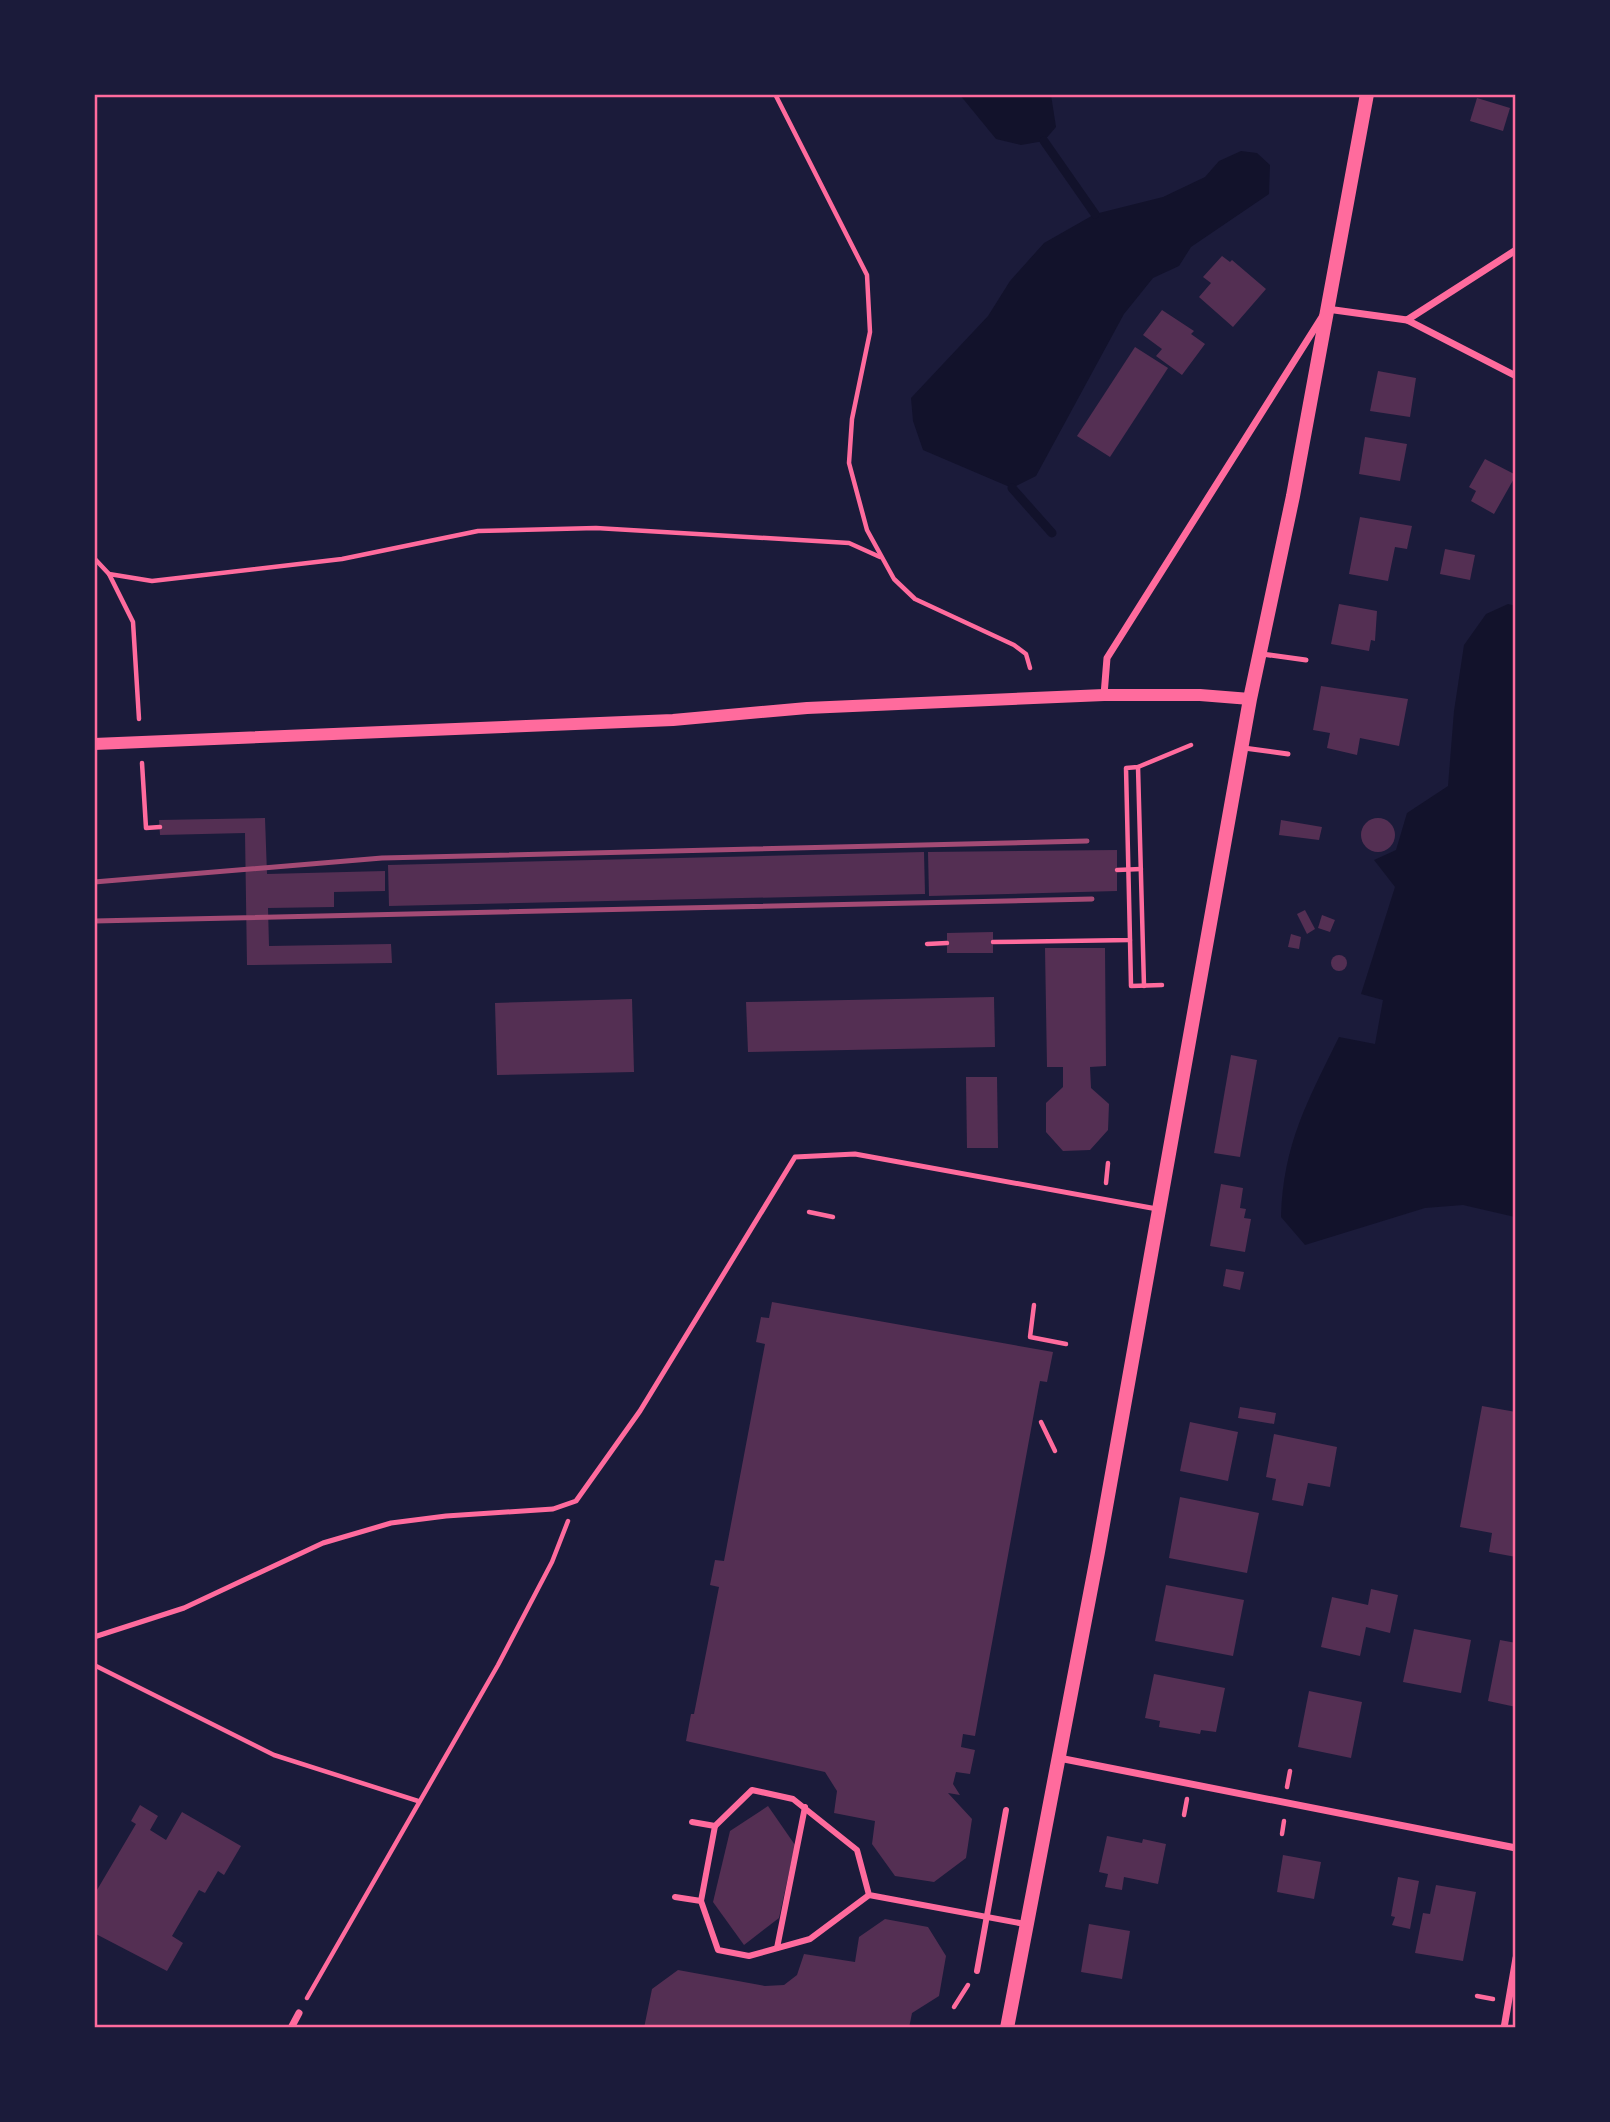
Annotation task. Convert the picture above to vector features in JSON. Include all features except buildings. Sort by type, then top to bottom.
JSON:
[{"type":"main road","points":[[1007,2028],[1125,1406],[1157,1209],[1258,654],[1293,496],[1367,94]]},
{"type":"street","points":[[1407,320],[1516,250]]},
{"type":"street","points":[[1104,695],[1107,658],[1327,309],[1407,320],[1516,376]]},
{"type":"street","points":[[94,744],[673,720],[807,708],[1104,695],[1200,695],[1250,699]]},
{"type":"street","points":[[1059,1758],[1219,1792],[1516,1848]]},
{"type":"street","points":[[869,1895],[857,1850],[793,1799],[752,1790],[715,1826],[701,1901],[718,1950],[749,1956],[810,1939],[869,1895],[1027,1924]]},
{"type":"street","points":[[777,1948],[805,1807]]},
{"type":"street","points":[[978,1971],[1006,1810]]},
{"type":"street","points":[[692,1822],[715,1826]]},
{"type":"street","points":[[675,1896],[701,1901]]},
{"type":"street","points":[[1504,2028],[1516,1958]]},
{"type":"street","points":[[291,2028],[299,2013]]},
{"type":"lane","points":[[1258,654],[1306,660]]},
{"type":"lane","points":[[1241,747],[1288,754]]},
{"type":"lane","points":[[94,1637],[184,1608],[323,1543],[391,1523],[446,1516],[553,1509],[576,1501],[640,1410],[795,1157],[855,1154],[1157,1209]]},
{"type":"path","points":[[775,94],[867,275],[870,332],[852,419],[849,463],[867,530],[894,579],[915,599],[1014,645],[1026,654],[1030,668]]},
{"type":"path","points":[[108,574],[152,581],[342,559],[478,531],[596,528],[821,540],[849,543],[880,557]]},
{"type":"path","points":[[94,558],[108,574],[133,622],[139,719]]},
{"type":"path","points":[[1162,985],[1131,986],[1126,768],[1138,767],[1191,745]]},
{"type":"path","points":[[142,763],[146,828],[160,827]]},
{"type":"path","points":[[1138,767],[1144,986]]},
{"type":"path","points":[[1117,870],[1141,869]]},
{"type":"path","points":[[993,942],[1130,940]]},
{"type":"path","points":[[927,944],[947,943]]},
{"type":"path","points":[[808,1212],[833,1217]]},
{"type":"path","points":[[1034,1305],[1030,1337],[1066,1344]]},
{"type":"path","points":[[1041,1422],[1055,1451]]},
{"type":"path","points":[[299,2013],[498,1665],[540,1585],[576,1501]]},
{"type":"path","points":[[94,1665],[274,1755],[418,1801]]},
{"type":"path","points":[[954,2007],[978,1971]]},
{"type":"shaded area","points":[[960,95],[1051,95],[1056,127],[1044,141],[1021,145],[996,139]]},
{"type":"shaded area","points":[[1241,151],[1257,153],[1270,165],[1269,194],[1191,247],[1179,266],[1153,278],[1124,314],[1036,476],[1012,488],[923,450],[913,421],[911,398],[988,316],[1010,281],[1044,243],[1095,214],[1163,197],[1205,177],[1219,161]]},
{"type":"shaded area","points":[[1508,604],[1516,606],[1515,1217],[1463,1205],[1425,1208],[1305,1245],[1281,1217],[1287,1167],[1299,1123],[1339,1037],[1375,1044],[1383,1000],[1361,994],[1395,887],[1374,860],[1396,850],[1407,813],[1448,786],[1454,711],[1464,645],[1486,614]]},
{"type":"waterway","points":[[1044,141],[1095,214]]},
{"type":"waterway","points":[[1012,488],[1052,533]]},
{"type":"railway","points":[[94,882],[382,858],[1087,841]]},
{"type":"railway","points":[[94,921],[1092,899]]}]
